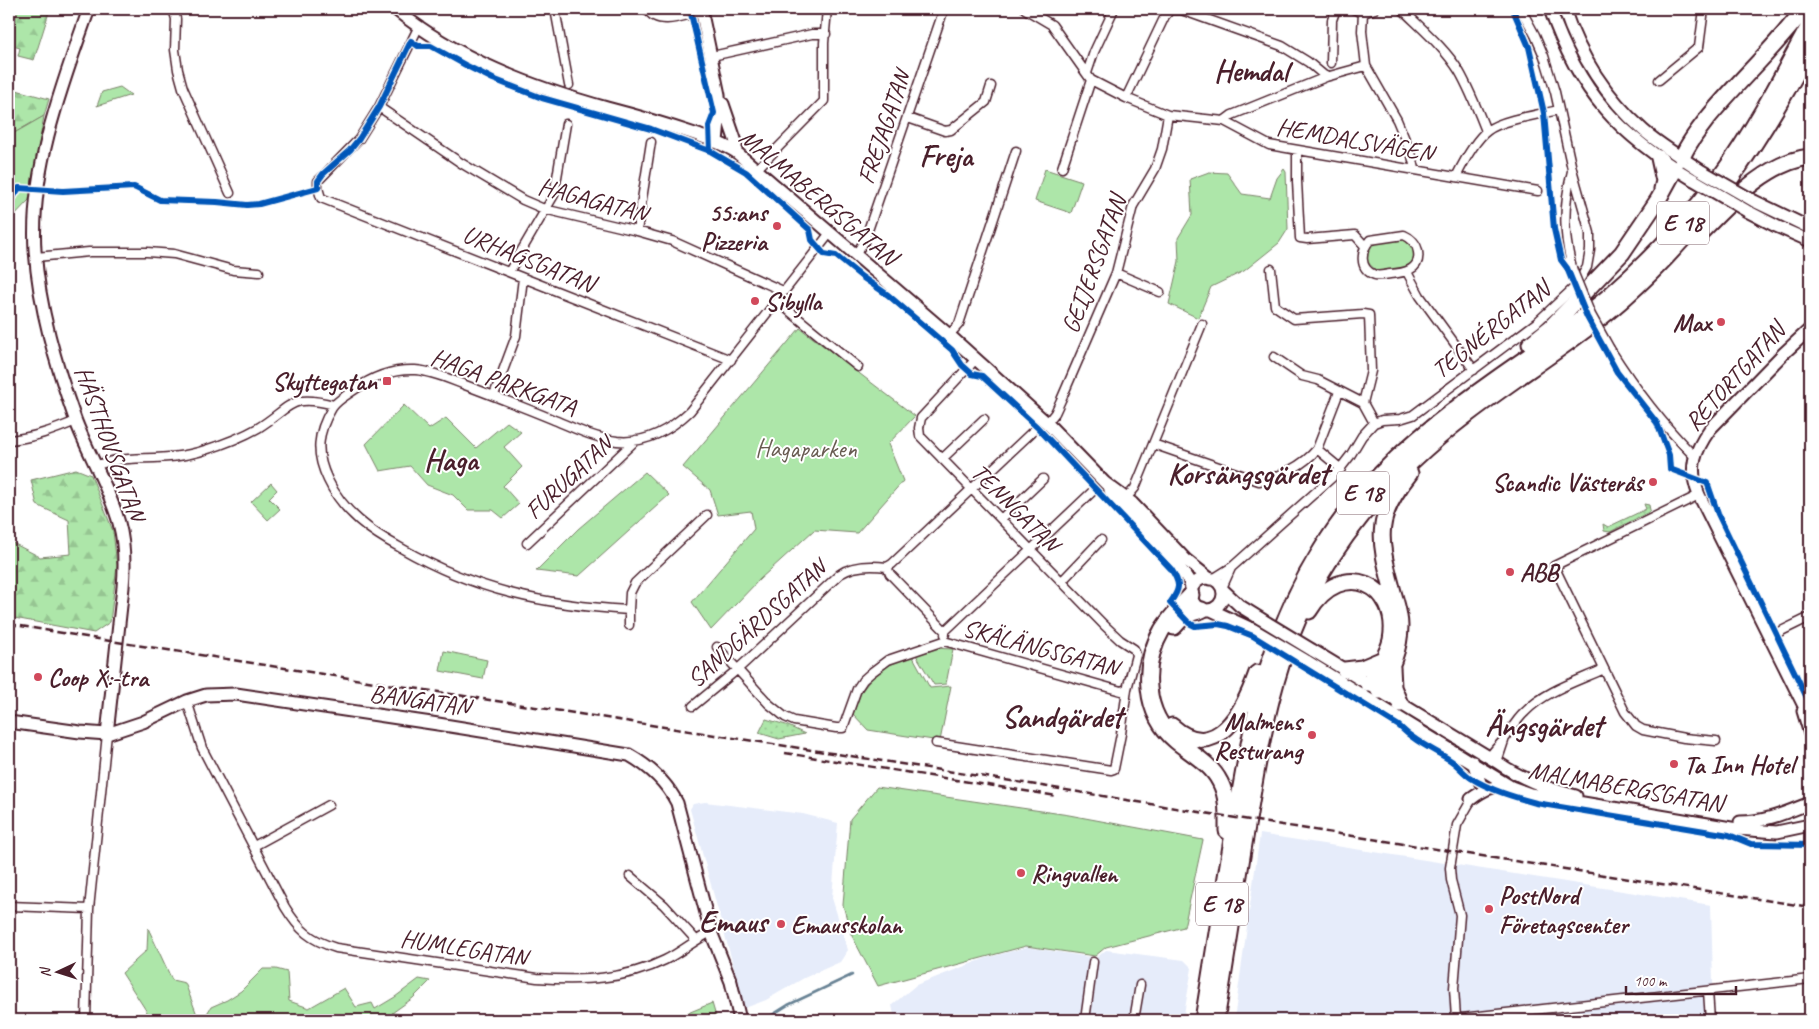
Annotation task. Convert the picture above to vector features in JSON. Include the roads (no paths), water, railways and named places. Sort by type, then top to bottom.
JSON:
[{"type":"highway","name":"E 18","points":[[1503,374],[1504,369],[1551,327],[1622,253],[1661,196],[1694,136],[1804,9]]},
{"type":"highway","name":"E 18","points":[[1216,1020],[1219,957],[1230,857],[1254,714],[1272,652],[1285,617],[1310,568],[1355,501],[1381,472],[1422,436],[1597,306],[1638,270],[1675,232],[1722,174],[1765,105],[1810,24]]},
{"type":"highway","name":"E 18","points":[[1203,1020],[1219,957],[1264,723],[1280,665],[1296,623],[1311,592],[1334,553],[1371,503],[1418,455],[1469,413],[1583,331],[1656,270],[1699,222],[1738,171],[1810,49]]},
{"type":"highway","name":"E 18","points":[[1656,270],[1667,266],[1710,223],[1757,181],[1790,162],[1810,157]]},
{"type":"highway","points":[[1659,158],[1664,181],[1661,196]]},
{"type":"highway","name":"E 18","points":[[1371,693],[1398,644],[1400,626],[1382,548],[1381,539],[1385,516],[1391,501],[1408,475],[1428,454],[1468,423],[1469,413]]},
{"type":"highway","name":"E 18","points":[[1296,623],[1305,619],[1316,601],[1328,588],[1348,580],[1368,584],[1381,596],[1391,620],[1391,638],[1387,663]]},
{"type":"highway","name":"E 18","points":[[1192,593],[1167,623],[1156,644],[1148,677],[1150,696],[1153,708],[1165,730],[1208,766],[1220,781],[1226,802],[1226,844],[1230,857]]},
{"type":"highway","name":"E 18","points":[[1207,610],[1185,615],[1176,624],[1166,642],[1158,663],[1156,694],[1159,706],[1168,723],[1179,732],[1188,737],[1201,739],[1213,737],[1230,726],[1240,712],[1262,657],[1272,652]]},
{"type":"highway","points":[[1345,670],[1387,663],[1393,687],[1400,704]]},
{"type":"highway","name":"E 18","points":[[1195,1020],[1205,970],[1219,957]]},
{"type":"highway","name":"E 18","points":[[1219,957],[1225,1020]]},
{"type":"main road","name":"HÄSTHOVSGATAN","points":[[89,9],[64,82],[49,134],[37,203],[36,258],[42,303],[49,334],[76,420],[119,524],[125,564],[107,734]]},
{"type":"main road","name":"MALMABERGSGATAN","points":[[395,9],[418,28],[478,61],[510,76],[559,94],[657,122],[717,142],[736,152],[976,359],[1047,423],[1123,501],[1186,560],[1211,579]]},
{"type":"main road","points":[[1550,9],[1564,46],[1585,83],[1605,111],[1622,128],[1659,158],[1678,163]]},
{"type":"main road","points":[[1564,9],[1574,39],[1587,64],[1604,88],[1644,131],[1678,163],[1747,211],[1810,241]]},
{"type":"main road","points":[[702,10],[719,96],[720,110],[717,142]]},
{"type":"main road","points":[[719,96],[736,142],[736,152]]},
{"type":"main road","points":[[1697,175],[1810,228]]},
{"type":"main road","name":"RETORTGATAN","points":[[1694,456],[1700,443],[1724,413],[1810,329]]},
{"type":"main road","points":[[1694,456],[1695,484],[1699,495],[1810,718]]},
{"type":"main road","name":"MALMABERGSGATAN","points":[[1123,501],[1183,572],[1189,582],[1192,593]]},
{"type":"main road","points":[[1211,579],[1222,589],[1222,600],[1219,605],[1207,610],[1193,601],[1192,593],[1195,584],[1200,580],[1211,579]]},
{"type":"main road","name":"MALMABERGSGATAN","points":[[1222,589],[1240,606],[1345,670],[1371,693],[1511,787],[1542,797],[1737,829],[1777,832],[1794,829],[1810,823]]},
{"type":"main road","name":"MALMABERGSGATAN","points":[[1207,610],[1254,630],[1306,660],[1371,693],[1400,704],[1514,774],[1566,793],[1738,822],[1768,820],[1810,803]]},
{"type":"main road","name":"BANGATAN","points":[[9,722],[107,734],[143,722],[187,701],[225,694],[265,698],[544,740],[628,755],[645,764],[659,776],[670,790],[677,804],[711,932],[731,982],[740,1020]]},
{"type":"main road","points":[[1801,700],[1803,715],[1810,734]]},
{"type":"main road","points":[[1486,771],[1493,760]]},
{"type":"main road","points":[[1473,762],[1480,782]]},
{"type":"main road","points":[[1471,799],[1483,791],[1496,786],[1511,787]]},
{"type":"street","points":[[173,9],[176,18],[175,50],[183,88],[230,192]]},
{"type":"street","points":[[555,9],[569,85]]},
{"type":"street","points":[[647,9],[650,15],[665,20],[702,10]]},
{"type":"street","points":[[757,169],[824,101],[824,53],[827,9]]},
{"type":"street","name":"FREJAGATAN","points":[[854,255],[864,242],[944,9]]},
{"type":"street","name":"HEMDALSVÄGEN","points":[[1025,9],[1052,25],[1089,76],[1126,98],[1168,116],[1224,121],[1262,142],[1298,151],[1538,191]]},
{"type":"street","points":[[1062,168],[1089,76],[1094,52],[1114,9]]},
{"type":"street","points":[[1331,63],[1332,20],[1336,9]]},
{"type":"street","points":[[1353,9],[1363,13],[1375,9]]},
{"type":"street","points":[[1402,9],[1459,71],[1486,131],[1512,121],[1559,110]]},
{"type":"street","name":"TEGNÉRGATAN","points":[[1374,423],[1413,415],[1536,323],[1576,286],[1584,274],[1589,259],[1590,233],[1572,170],[1559,110],[1544,56],[1536,35],[1521,9]]},
{"type":"street","points":[[1659,80],[1699,47],[1704,9]]},
{"type":"street","points":[[1126,98],[1169,10],[1187,10],[1282,46],[1308,62],[1326,77]]},
{"type":"street","points":[[1363,13],[1363,50],[1366,66],[1397,120],[1412,156],[1415,169]]},
{"type":"street","points":[[379,107],[418,28]]},
{"type":"street","points":[[712,56],[812,34],[826,34]]},
{"type":"street","points":[[1224,121],[1232,114],[1326,77],[1366,66]]},
{"type":"street","points":[[908,118],[945,131],[951,130],[986,102],[991,86]]},
{"type":"street","name":"URHAGSGATAN","points":[[379,107],[355,144],[318,181],[320,198],[731,360]]},
{"type":"street","name":"HAGAGATAN","points":[[379,107],[497,186],[544,210],[637,230],[672,241],[783,291]]},
{"type":"street","name":"GEIJERSGATAN","points":[[1047,423],[1055,413],[1061,400],[1116,273],[1133,206],[1155,168],[1162,149],[1168,116]]},
{"type":"street","points":[[509,272],[554,195],[566,124]]},
{"type":"street","name":"HEMDALSVÄGEN","points":[[1456,177],[1486,131]]},
{"type":"street","points":[[637,230],[651,142]]},
{"type":"street","points":[[949,335],[959,324],[1016,151]]},
{"type":"street","points":[[1298,151],[1297,181],[1300,238],[1355,235],[1365,246]]},
{"type":"street","points":[[1572,170],[1566,193],[1564,222],[1567,250],[1573,271],[1591,315],[1610,349],[1641,395],[1694,456]]},
{"type":"street","name":"HAGA PARKGATA","points":[[629,610],[541,601],[480,585],[429,565],[381,537],[357,520],[334,493],[322,466],[318,439],[321,429],[334,405],[366,381],[378,376],[407,370],[428,372],[596,436],[620,441],[636,440],[662,433],[675,425],[690,411],[830,233]]},
{"type":"street","points":[[1407,236],[1417,246],[1419,253],[1415,266],[1407,272],[1380,275],[1371,273],[1365,266],[1362,256],[1365,246],[1370,240],[1407,236]]},
{"type":"street","points":[[36,258],[89,252],[147,252],[174,254],[233,270],[258,272]]},
{"type":"street","points":[[1271,269],[1275,306],[1294,320],[1369,315],[1371,371],[1363,403]]},
{"type":"street","points":[[1407,272],[1420,296],[1474,370]]},
{"type":"street","points":[[1116,273],[1160,292]]},
{"type":"street","points":[[494,396],[516,336],[524,278]]},
{"type":"street","points":[[777,301],[858,367]]},
{"type":"street","points":[[1123,501],[1135,488],[1202,324]]},
{"type":"street","points":[[1211,579],[1232,567],[1319,491],[1341,469],[1362,436],[1374,423],[1363,403],[1318,380],[1302,376],[1274,357]]},
{"type":"street","name":"TENNGATAN","points":[[976,359],[921,418],[918,428],[920,436],[1102,624],[1120,640],[1134,649],[1136,655],[1130,680]]},
{"type":"street","points":[[1153,444],[1259,481],[1268,480],[1300,464],[1317,449],[1339,392]]},
{"type":"street","points":[[95,466],[117,460],[190,455],[229,442],[258,428],[290,404],[307,400],[334,405]]},
{"type":"street","points":[[942,459],[984,419]]},
{"type":"street","points":[[9,440],[49,432],[76,420]]},
{"type":"street","points":[[945,631],[890,574],[886,567],[1032,432]]},
{"type":"street","name":"FURUGATAN","points":[[527,543],[636,440]]},
{"type":"street","points":[[1317,449],[1341,469]]},
{"type":"street","points":[[1001,519],[1043,479]]},
{"type":"street","points":[[944,641],[945,631],[1092,492]]},
{"type":"street","points":[[1699,495],[1554,566],[1626,712],[1636,726],[1655,733],[1716,741]]},
{"type":"street","points":[[630,625],[630,593],[635,584],[706,515]]},
{"type":"street","points":[[1062,581],[1101,540]]},
{"type":"street","name":"SANDGÄRDSGATAN","points":[[693,706],[738,669],[847,568],[886,567]]},
{"type":"street","points":[[1222,589],[1232,567]]},
{"type":"street","points":[[1770,637],[1810,617]]},
{"type":"street","name":"SKÄLÄNGSGATAN","points":[[717,648],[769,704],[785,717],[794,722],[836,728],[843,728],[857,689],[863,680],[876,668],[888,660],[944,641],[1121,691],[1127,689]]},
{"type":"street","points":[[1493,760],[1505,738],[1526,710],[1551,694],[1604,669]]},
{"type":"street","name":"SKÄLÄNGSGATAN","points":[[936,743],[1110,770],[1114,769],[1130,680]]},
{"type":"street","name":"HUMLEGATAN","points":[[187,701],[202,748],[285,907],[298,927],[316,941],[336,948],[537,978],[567,980],[593,979],[632,973],[666,960],[711,932]]},
{"type":"street","name":"HÄSTHOVSGATAN","points":[[86,1020],[89,909],[107,734]]},
{"type":"street","points":[[1456,1018],[1454,988],[1460,915],[1451,880],[1450,868],[1458,825],[1486,771]]},
{"type":"street","points":[[254,846],[329,805]]},
{"type":"street","points":[[630,876],[664,906],[696,940]]},
{"type":"street","points":[[9,906],[89,909]]},
{"type":"street","points":[[1085,1020],[1093,962]]},
{"type":"street","points":[[1446,1020],[1810,979]]},
{"type":"street","points":[[1134,1020],[1140,985]]},
{"type":"street","points":[[1708,990],[1710,1020]]},
{"type":"waterway","points":[[764,1020],[788,1005],[852,975]]},
{"type":"railway","points":[[9,624],[1810,907]]},
{"type":"railway","points":[[785,753],[1057,796]]},
{"type":"place","name":"55:ans Pizzeria","points":[[777,226]]},
{"type":"place","name":"Sibylla","points":[[755,301]]},
{"type":"place","name":"Max","points":[[1721,322]]},
{"type":"place","name":"Skyttegatan","points":[[387,381]]},
{"type":"place","name":"Scandic Västerås","points":[[1653,482]]},
{"type":"place","name":"ABB","points":[[1510,572]]},
{"type":"place","name":"Coop X:-tra","points":[[38,677]]},
{"type":"place","name":"Malmens Resturang","points":[[1312,735]]},
{"type":"place","name":"Ta Inn Hotel","points":[[1674,764]]},
{"type":"place","name":"Ringvallen","points":[[1021,873]]},
{"type":"place","name":"PostNord Företagscenter","points":[[1489,909]]},
{"type":"place","name":"Emausskolan","points":[[781,924]]},
{"type":"district","name":"Hemdal","points":[[1251,71]]},
{"type":"district","name":"Freja","points":[[946,156]]},
{"type":"district","name":"Haga","points":[[451,460]]},
{"type":"district","name":"Korsängsgärdet","points":[[1248,474]]},
{"type":"district","name":"Sandgärdet","points":[[1062,717]]},
{"type":"district","name":"Ängsgärdet","points":[[1544,726]]},
{"type":"district","name":"Emaus","points":[[733,922]]},
{"type":"park label","name":"Hagaparken","points":[[806,448]]}]
